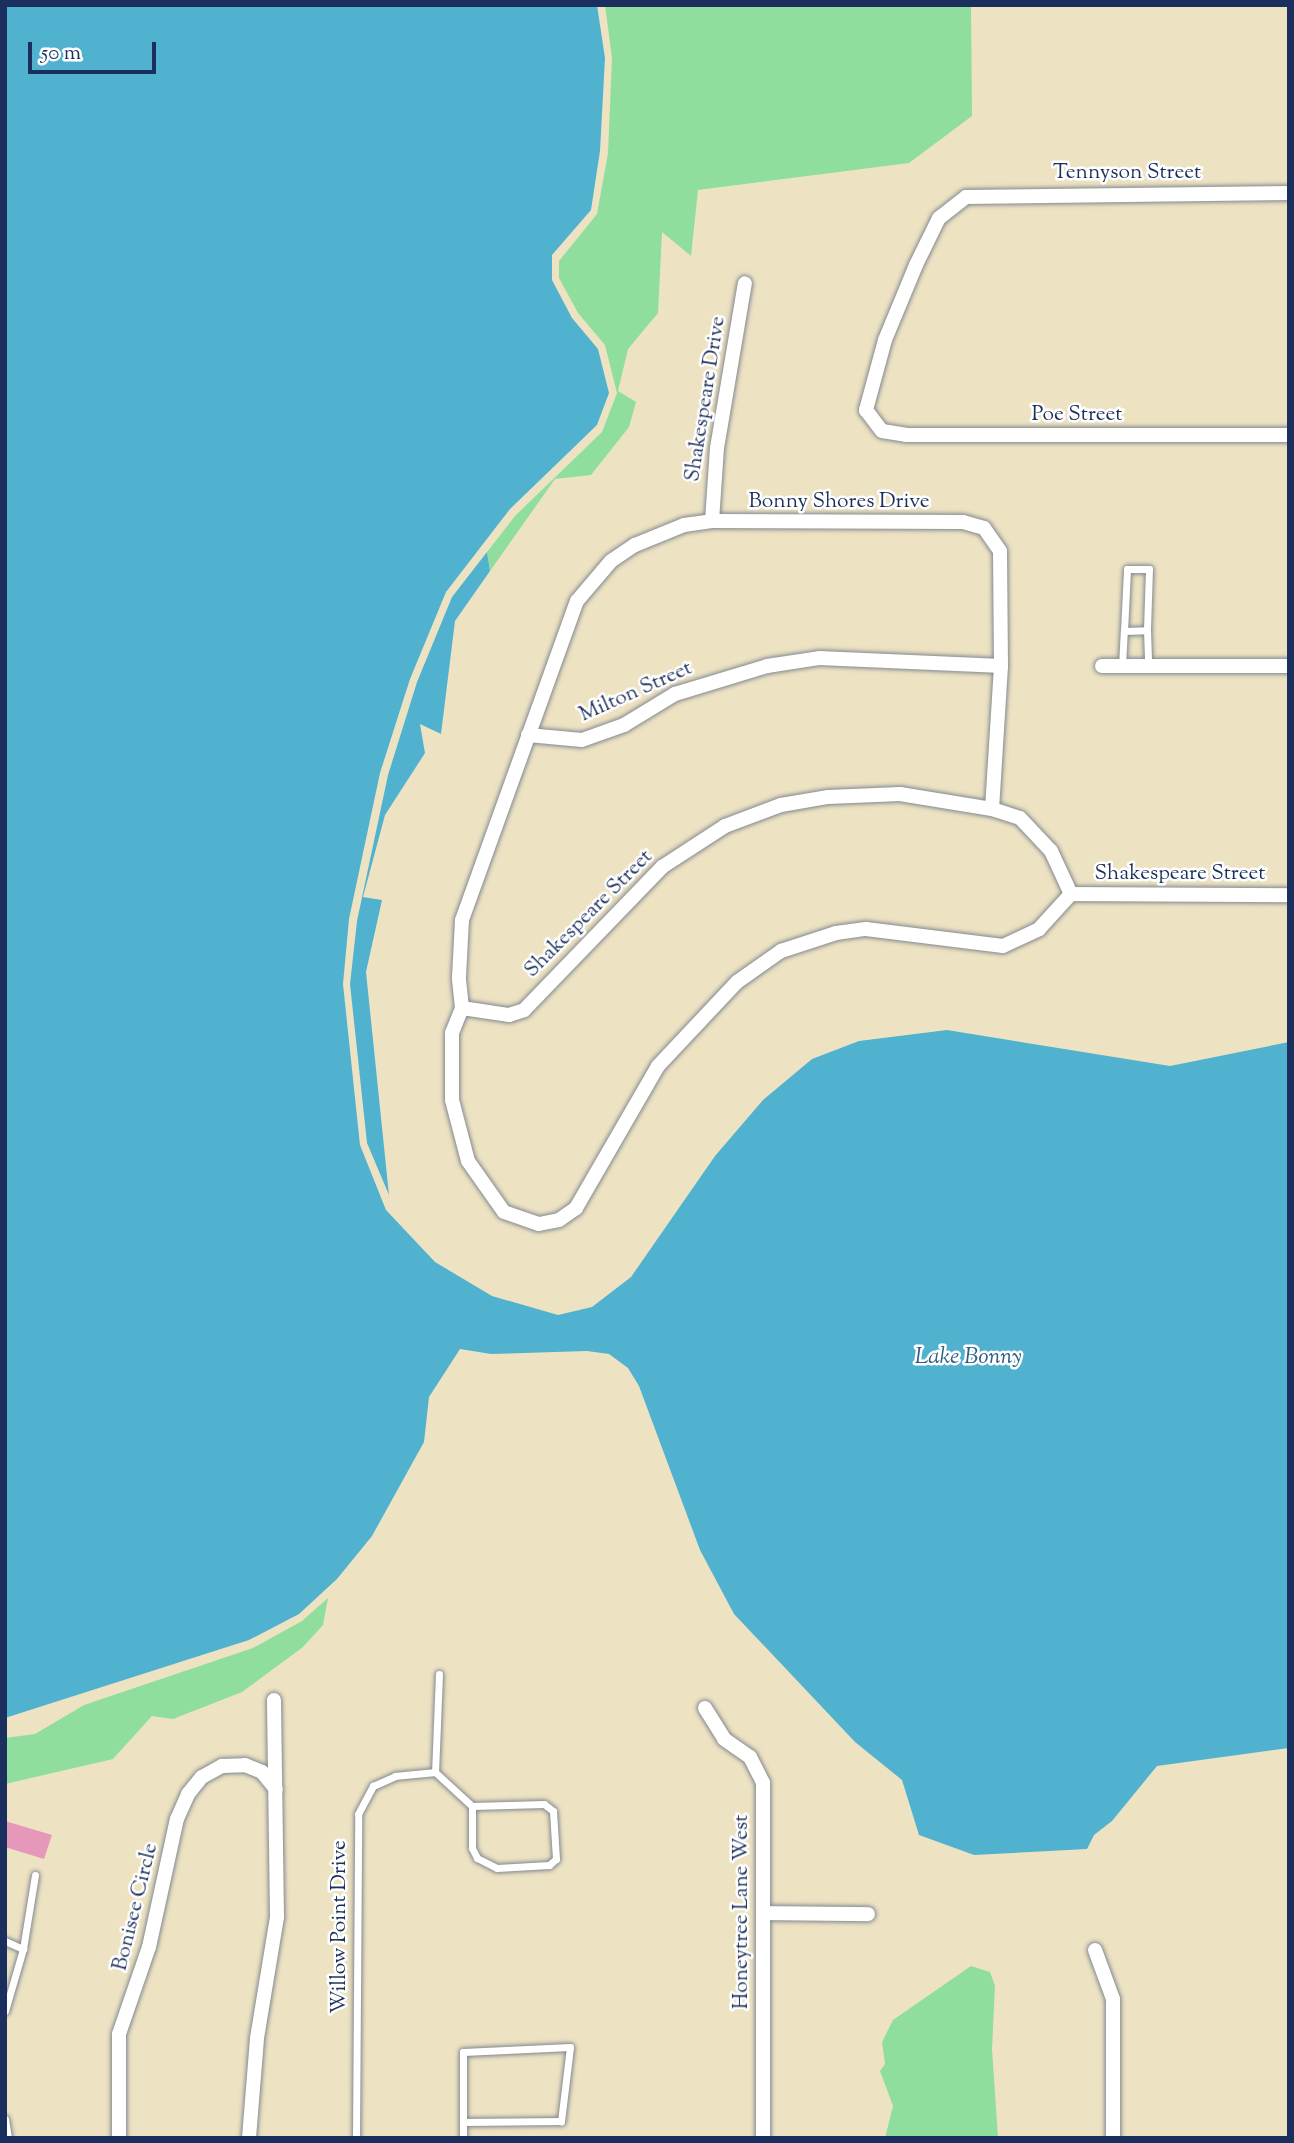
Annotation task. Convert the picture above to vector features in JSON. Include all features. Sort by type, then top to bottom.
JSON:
[{"type":"street","name":"Tennyson Street","points":[[871,421],[867,398],[916,265],[939,218],[966,197],[1289,193]]},
{"type":"street","name":"Shakespeare Drive","points":[[712,521],[717,448],[745,283]]},
{"type":"street","name":"Poe Street","points":[[871,421],[882,431],[905,435],[1289,435]]},
{"type":"street","name":"Bonny Shores Drive","points":[[528,735],[578,601],[593,581],[635,545],[684,525],[712,521],[963,522],[984,528],[1000,551],[1002,666],[992,808]]},
{"type":"street","name":"Milton Street","points":[[528,735],[582,740],[624,725],[640,712],[687,690],[767,666],[820,658],[873,657],[1002,666]]},
{"type":"street","points":[[1102,666],[1289,666]]},
{"type":"street","points":[[462,1008],[462,920],[528,735]]},
{"type":"street","name":"Shakespeare Street","points":[[1071,894],[1051,851],[1035,832],[1020,818],[992,808],[867,793],[781,806],[725,826],[662,867],[635,891],[524,1010],[509,1015],[462,1008],[452,1033],[451,1087],[468,1161],[496,1203],[519,1220],[538,1224],[559,1220],[576,1208],[658,1066],[757,965],[805,942],[866,929],[1003,946],[1039,929],[1071,894],[1289,895]]},
{"type":"street","points":[[249,2138],[257,2038],[277,1917],[274,1700]]},
{"type":"street","name":"Honeytree Lane West","points":[[705,1708],[724,1739],[750,1757],[763,1783],[763,2138]]},
{"type":"street","name":"Bonisee Circle","points":[[120,2138],[118,2034],[149,1947],[177,1819],[188,1794],[202,1777],[222,1766],[245,1765],[262,1772],[276,1789]]},
{"type":"street","points":[[764,1913],[868,1914]]},
{"type":"street","points":[[1095,1950],[1113,1999],[1113,2138]]},
{"type":"lane","points":[[1122,666],[1127,569],[1149,569],[1148,666]]},
{"type":"lane","points":[[1124,631],[1147,630]]},
{"type":"lane","points":[[439,1674],[435,1772],[472,1806],[544,1804],[553,1811],[556,1859],[549,1865],[497,1868],[477,1858],[472,1848],[472,1806]]},
{"type":"lane","name":"Willow Point Drive","points":[[356,2138],[358,1814],[373,1786],[395,1776],[435,1772]]},
{"type":"lane","points":[[5,2011],[23,1949],[35,1875]]},
{"type":"lane","points":[[5,1941],[23,1949]]},
{"type":"lane","points":[[463,2122],[561,2121],[570,2047],[463,2052],[463,2122],[463,2138]]},
{"type":"lane","points":[[5,2119],[8,2138]]},
{"type":"green space","points":[[605,5],[971,5],[972,116],[909,163],[698,190],[691,256],[662,232],[658,313],[628,349],[618,391],[636,402],[629,427],[591,475],[555,479],[490,571],[487,552],[515,516],[602,432],[617,393],[605,345],[578,313],[559,278],[559,261],[597,214],[608,153],[612,58]]},
{"type":"green space","points":[[328,1598],[323,1625],[303,1647],[242,1692],[173,1719],[152,1716],[113,1759],[5,1784],[5,1738],[35,1734],[84,1705],[253,1648],[302,1621]]},
{"type":"green space","points":[[971,1966],[990,1972],[995,1986],[992,2049],[998,2138],[885,2138],[893,2106],[880,2071],[885,2064],[882,2042],[893,2020]]},
{"type":"water","name":"Lake Bonny","points":[[5,5],[597,5],[605,58],[600,151],[591,210],[552,255],[552,280],[572,318],[598,349],[609,393],[597,425],[510,509],[446,592],[410,679],[380,773],[349,919],[343,984],[360,1145],[386,1210],[435,1262],[492,1296],[558,1315],[592,1307],[631,1277],[715,1156],[763,1100],[812,1059],[859,1041],[947,1030],[1170,1066],[1289,1042],[1289,1748],[1157,1766],[1112,1821],[1094,1835],[1087,1849],[974,1855],[919,1835],[902,1780],[855,1742],[734,1614],[700,1550],[639,1386],[628,1368],[609,1354],[587,1351],[491,1354],[460,1349],[429,1397],[424,1442],[372,1536],[337,1579],[299,1614],[249,1640],[5,1718]]},
{"type":"water","points":[[487,552],[490,571],[455,621],[441,734],[420,724],[425,753],[385,815],[363,897],[382,900],[366,972],[389,1195],[367,1143],[350,984],[357,921],[388,775],[417,682],[452,597]]},
{"type":"building","points":[[5,1821],[52,1835],[44,1859],[5,1847]]}]
